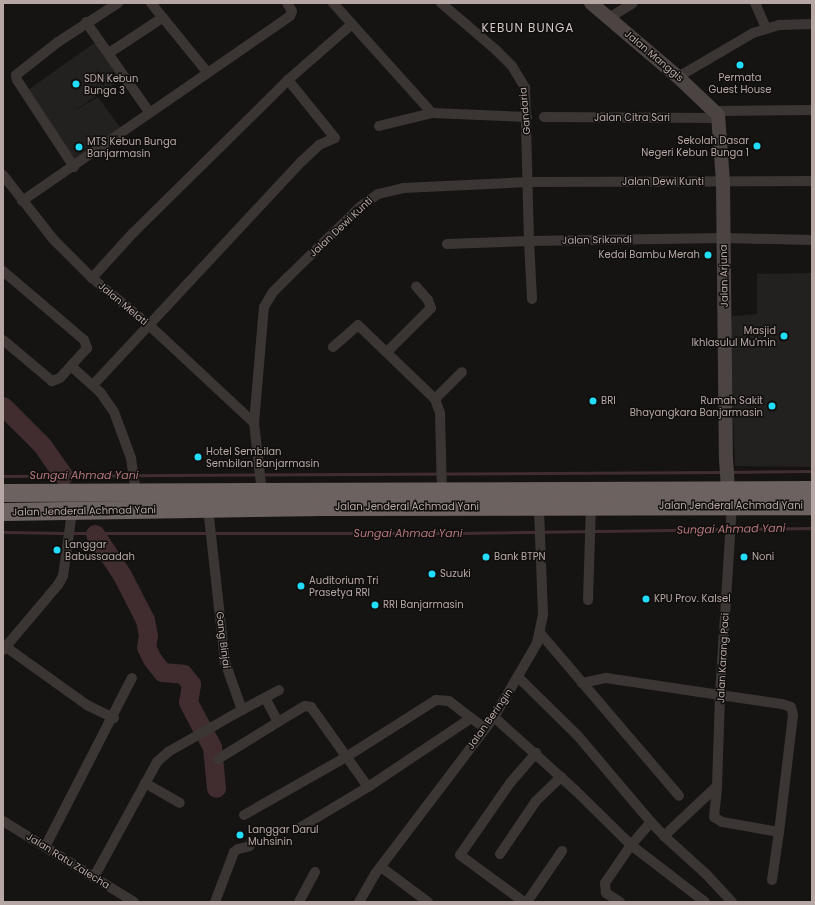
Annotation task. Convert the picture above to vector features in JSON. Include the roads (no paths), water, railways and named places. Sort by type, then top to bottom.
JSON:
[{"type":"highway","name":"Jalan Jenderal Achmad Yani","points":[[3,493],[135,482],[261,487],[444,488],[730,498],[810,498]]},
{"type":"highway","name":"Jalan Jenderal Achmad Yani","points":[[3,512],[208,509],[444,488],[539,508],[591,513],[730,498]]},
{"type":"street","points":[[151,3],[207,72]]},
{"type":"street","points":[[22,201],[74,167],[207,72],[290,16],[292,11],[287,3]]},
{"type":"street","points":[[333,3],[432,113]]},
{"type":"street","name":"Gandaria","points":[[441,3],[512,66],[525,88],[528,182]]},
{"type":"street","name":"Jalan Manggis","points":[[591,3],[678,77],[718,114]]},
{"type":"street","points":[[609,18],[633,3]]},
{"type":"street","points":[[755,3],[766,28]]},
{"type":"street","points":[[74,167],[16,76],[21,69],[86,22],[115,4]]},
{"type":"street","points":[[108,53],[162,18]]},
{"type":"street","points":[[86,22],[150,113]]},
{"type":"street","points":[[92,278],[133,233],[288,80],[352,24]]},
{"type":"street","points":[[678,77],[746,37],[766,28],[780,24],[812,24]]},
{"type":"street","points":[[94,384],[302,161],[319,145],[335,138],[288,80]]},
{"type":"street","name":"Jalan Citra Sari","points":[[544,117],[718,114],[812,110]]},
{"type":"street","points":[[379,126],[432,113],[527,117]]},
{"type":"street","name":"Jalan Arjuna","points":[[718,114],[723,182],[726,459],[730,498]]},
{"type":"street","name":"Jalan Melati","points":[[3,175],[54,240],[92,278],[149,325],[254,423]]},
{"type":"street","name":"Jalan Dewi Kunti","points":[[261,487],[254,423],[263,315],[267,300],[360,206],[378,194],[403,188],[528,182],[812,181]]},
{"type":"street","points":[[528,182],[532,299]]},
{"type":"street","name":"Jalan Srikandi","points":[[448,244],[529,241],[724,238],[812,240]]},
{"type":"street","points":[[3,271],[84,340],[87,349],[57,380],[49,380],[3,340]]},
{"type":"street","points":[[387,352],[431,308],[428,300],[416,286]]},
{"type":"street","points":[[333,347],[358,325],[436,399],[440,413],[444,488]]},
{"type":"street","points":[[71,366],[94,384],[114,412],[127,444],[135,482]]},
{"type":"street","points":[[436,399],[462,372]]},
{"type":"street","name":"Jalan Karang Paci","points":[[730,498],[730,532],[720,695],[717,786],[714,817],[716,821],[779,832]]},
{"type":"street","name":"Jalan Beringin","points":[[359,902],[366,886],[494,717],[518,677],[540,633],[543,614],[539,508]]},
{"type":"street","name":"Gang Binjai","points":[[208,509],[225,662],[242,710]]},
{"type":"street","points":[[72,512],[63,576],[58,585],[4,649],[87,705],[114,718]]},
{"type":"street","points":[[588,600],[591,513]]},
{"type":"street","points":[[540,633],[680,796]]},
{"type":"street","points":[[518,677],[578,736],[664,836],[706,874],[732,902]]},
{"type":"street","points":[[45,847],[114,718],[132,678]]},
{"type":"street","points":[[582,683],[606,678],[782,704],[792,710],[779,832],[772,880]]},
{"type":"street","points":[[94,877],[154,767],[168,752],[279,690]]},
{"type":"street","points":[[265,698],[278,722]]},
{"type":"street","points":[[244,815],[346,758],[436,700],[449,701],[486,728]]},
{"type":"street","points":[[218,759],[305,706],[311,706],[346,758],[368,787]]},
{"type":"street","points":[[494,717],[561,777],[631,845],[704,902]]},
{"type":"street","points":[[301,827],[368,787],[471,718]]},
{"type":"street","points":[[536,754],[510,783],[460,855],[525,902],[562,850]]},
{"type":"street","points":[[500,854],[536,801],[561,777]]},
{"type":"street","points":[[145,783],[180,802]]},
{"type":"street","points":[[664,836],[717,786]]},
{"type":"street","name":"Jalan Ratu Zalecha","points":[[3,821],[94,877],[127,900]]},
{"type":"street","points":[[620,902],[606,893],[604,886],[631,845],[651,822]]},
{"type":"street","points":[[215,902],[234,852],[238,849],[250,846]]},
{"type":"street","points":[[381,866],[428,902]]},
{"type":"street","points":[[299,902],[315,872]]},
{"type":"waterway","points":[[3,406],[42,445],[63,475]]},
{"type":"waterway","name":"Sungai Ahmad Yani","points":[[730,472],[812,471]]},
{"type":"waterway","name":"Sungai Ahmad Yani","points":[[3,476],[722,472]]},
{"type":"waterway","name":"Sungai Ahmad Yani","points":[[72,533],[460,533],[812,528]]},
{"type":"waterway","name":"Sungai Ahmad Yani","points":[[3,532],[66,533]]},
{"type":"waterway","points":[[95,534],[122,575],[145,620],[148,635],[146,647],[152,659],[162,672],[183,674],[191,684],[188,702],[212,747],[216,788]]},
{"type":"place","name":"Permata Guest House","points":[[740,65]]},
{"type":"place","name":"SDN Kebun Bunga 3","points":[[76,84]]},
{"type":"place","name":"Sekolah Dasar Negeri Kebun Bunga 1","points":[[757,146]]},
{"type":"place","name":"MTS Kebun Bunga Banjarmasin","points":[[79,147]]},
{"type":"place","name":"Kedai Bambu Merah","points":[[708,255]]},
{"type":"place","name":"Masjid Ikhlasulul Mu'min","points":[[784,336]]},
{"type":"place","name":"BRI","points":[[593,401]]},
{"type":"place","name":"Rumah Sakit Bhayangkara Banjarmasin","points":[[772,406]]},
{"type":"place","name":"Hotel Sembilan Sembilan Banjarmasin","points":[[198,457]]},
{"type":"place","name":"Langgar Babussaadah","points":[[57,550]]},
{"type":"place","name":"Bank BTPN","points":[[486,557]]},
{"type":"place","name":"Noni","points":[[744,557]]},
{"type":"place","name":"Suzuki","points":[[432,574]]},
{"type":"place","name":"Auditorium Tri Prasetya RRI","points":[[301,586]]},
{"type":"place","name":"KPU Prov. Kalsel","points":[[646,599]]},
{"type":"place","name":"RRI Banjarmasin","points":[[375,605]]},
{"type":"place","name":"Langgar Darul Muhsinin","points":[[240,835]]},
{"type":"district","name":"KEBUN BUNGA","points":[[528,28]]}]
